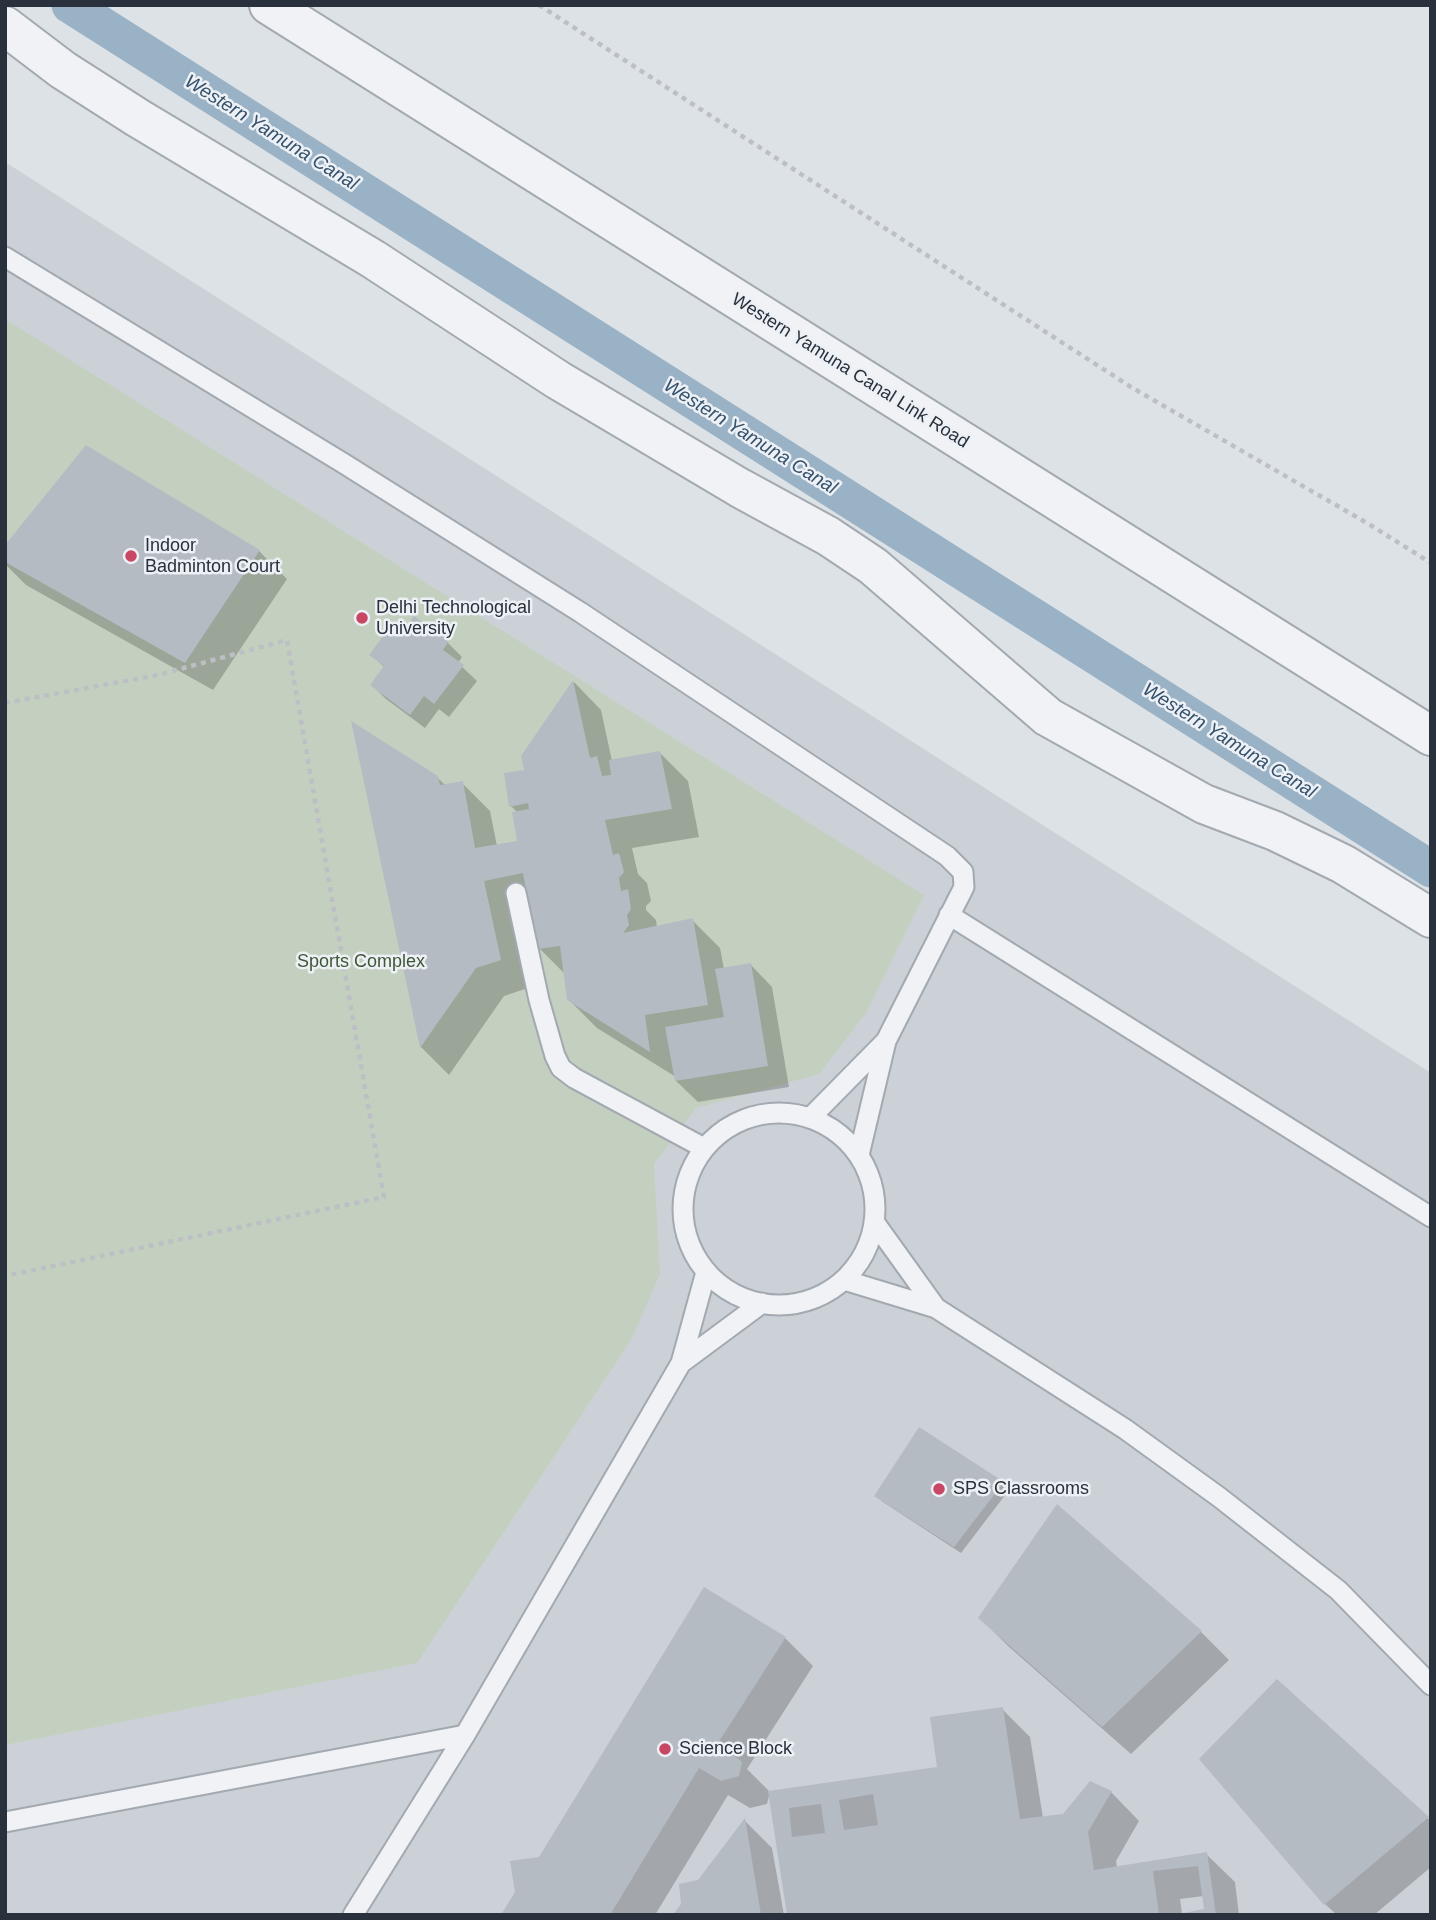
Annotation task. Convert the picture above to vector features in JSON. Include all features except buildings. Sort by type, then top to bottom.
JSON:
[{"type":"street","name":"Western Yamuna Canal Link Road","points":[[269,5],[1431,736]]},
{"type":"street","points":[[5,26],[63,70],[373,259],[558,380],[740,488],[828,536],[873,566],[1048,717],[1204,804],[1275,831],[1343,864],[1431,918]]},
{"type":"lane","points":[[5,257],[580,612],[947,856],[963,872],[964,887],[886,1041],[859,1155]]},
{"type":"lane","points":[[516,893],[539,1000],[561,1068],[574,1078],[704,1148]]},
{"type":"lane","points":[[949,915],[1431,1217]]},
{"type":"lane","points":[[810,1118],[886,1041]]},
{"type":"lane","points":[[768,1113],[810,1118],[842,1135],[859,1155],[871,1178],[876,1204],[875,1223],[864,1254],[844,1280],[828,1292],[804,1302],[778,1305],[752,1301],[728,1291],[706,1272],[693,1252],[684,1227],[683,1201],[689,1176],[704,1148],[743,1120],[768,1113]]},
{"type":"lane","points":[[875,1223],[936,1308]]},
{"type":"lane","points":[[353,1915],[465,1735],[681,1363],[706,1272]]},
{"type":"lane","points":[[844,1280],[936,1308],[1125,1429],[1219,1497],[1338,1590],[1431,1685]]},
{"type":"lane","points":[[681,1363],[762,1303]]},
{"type":"lane","points":[[5,1822],[465,1735]]},
{"type":"path","points":[[539,5],[1131,387],[1367,523],[1431,563]]},
{"type":"path","points":[[5,703],[158,676],[287,640],[384,1197],[5,1276]]},
{"type":"shaded area","name":"Delhi Technological University","points":[[5,162],[1431,1073],[1431,1915],[5,1915]]},
{"type":"green space","name":"Sports Complex","points":[[5,319],[924,895],[866,1013],[819,1074],[696,1108],[654,1164],[660,1274],[631,1340],[417,1663],[5,1745]]},
{"type":"waterway","name":"Western Yamuna Canal","points":[[70,5],[1431,869]]},
{"type":"place","name":"Indoor Badminton Court","points":[[131,556]]},
{"type":"place","name":"Delhi Technological University","points":[[362,618]]},
{"type":"place","name":"SPS Classrooms","points":[[939,1489]]},
{"type":"place","name":"Science Block","points":[[665,1749]]}]
